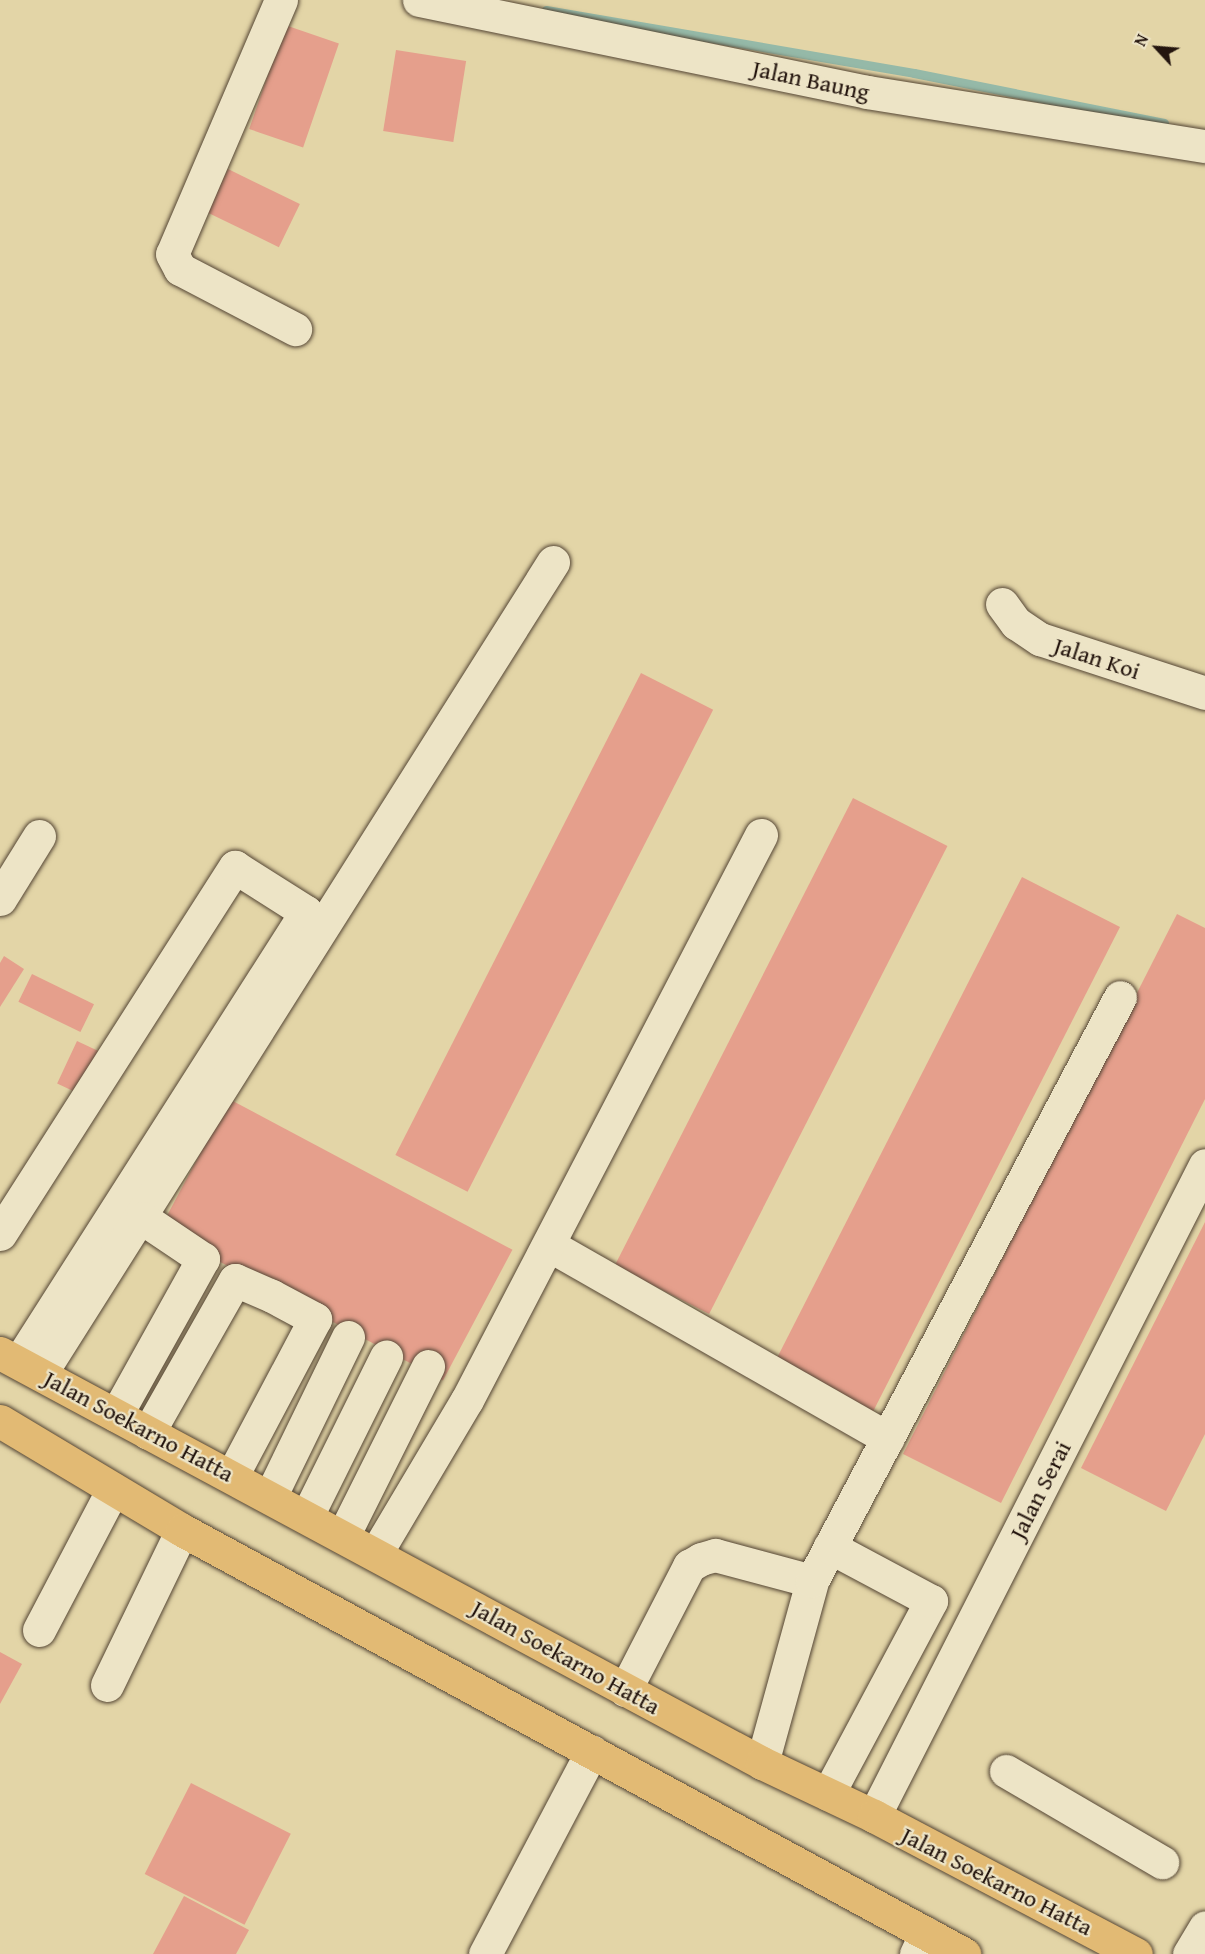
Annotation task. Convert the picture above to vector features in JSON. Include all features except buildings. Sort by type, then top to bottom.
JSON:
[{"type":"main road","name":"Jalan Soekarno Hatta","points":[[20,1363],[762,1763],[874,1816],[1136,1954]]},
{"type":"main road","points":[[0,1421],[182,1530],[592,1751],[921,1944],[964,1954]]},
{"type":"street","points":[[281,0],[172,254],[180,268],[295,329]]},
{"type":"street","name":"Jalan Baung","points":[[419,0],[476,5],[867,92],[1205,146]]},
{"type":"street","points":[[20,1363],[142,1218],[552,562]]},
{"type":"street","name":"Jalan Koi","points":[[1002,604],[1016,623],[1040,639],[1069,652],[1205,693]]},
{"type":"street","points":[[376,1553],[467,1400],[761,835]]},
{"type":"street","points":[[0,899],[39,836]]},
{"type":"street","points":[[0,1234],[236,867],[306,912],[20,1363]]},
{"type":"street","points":[[762,1763],[812,1581],[1120,997]]},
{"type":"street","name":"Jalan Serai","points":[[874,1816],[1205,1165]]},
{"type":"street","points":[[116,1415],[203,1259],[142,1218]]},
{"type":"street","points":[[549,1245],[888,1438]]},
{"type":"street","points":[[148,1433],[234,1280],[272,1296],[315,1319],[231,1476]]},
{"type":"street","points":[[270,1497],[348,1337]]},
{"type":"street","points":[[306,1516],[386,1357]]},
{"type":"street","points":[[343,1536],[428,1366]]},
{"type":"street","points":[[39,1629],[113,1489]]},
{"type":"street","points":[[107,1685],[182,1530]]},
{"type":"street","points":[[828,1794],[931,1601],[830,1547]]},
{"type":"street","points":[[625,1690],[689,1566],[701,1559],[715,1555],[812,1581]]},
{"type":"street","points":[[485,1954],[592,1751]]},
{"type":"street","points":[[1006,1771],[1162,1862]]},
{"type":"street","points":[[1189,1954],[1205,1927]]},
{"type":"waterway","points":[[546,10],[914,73],[1164,123]]}]
